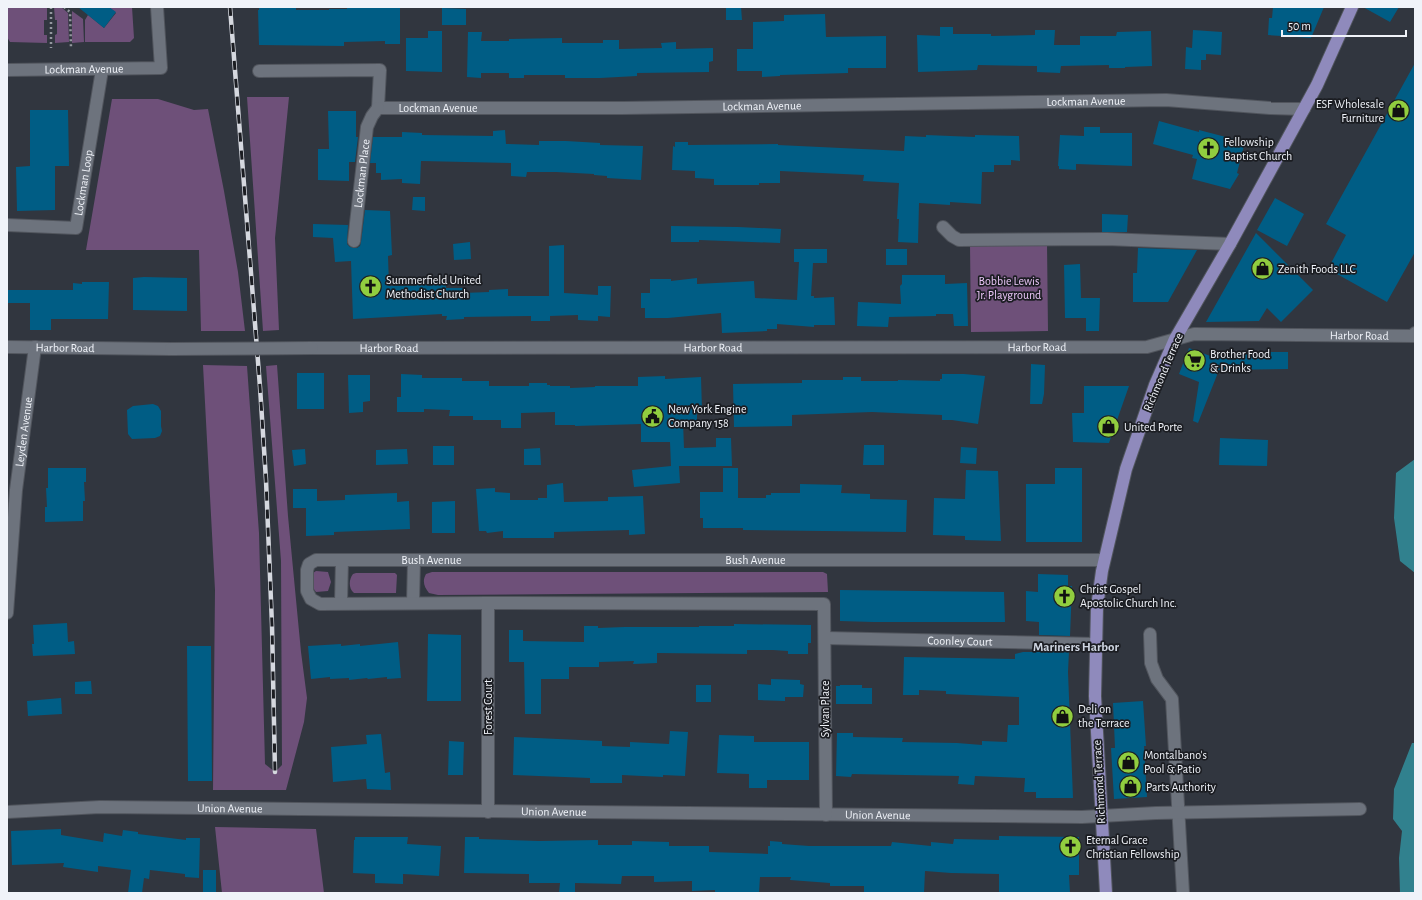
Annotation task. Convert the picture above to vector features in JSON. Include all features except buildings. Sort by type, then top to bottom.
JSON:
[{"type":"main road","name":"Richmond Terrace","points":[[1106,893],[1095,696],[1098,595],[1104,560],[1130,457],[1155,385],[1175,339],[1230,244],[1317,85],[1352,7]]},
{"type":"street","name":"Lockman Avenue","points":[[7,70],[102,70],[161,68],[157,7]]},
{"type":"street","name":"Lockman Loop","points":[[7,225],[76,228],[102,70]]},
{"type":"street","points":[[260,71],[380,70],[378,108]]},
{"type":"street","name":"Lockman Avenue","points":[[378,108],[623,108],[1166,100],[1270,108],[1304,109]]},
{"type":"street","name":"Lockman Place","points":[[354,241],[367,127],[378,108]]},
{"type":"street","points":[[943,227],[952,236],[959,240],[1107,239],[1230,244]]},
{"type":"street","name":"Harbor Road","points":[[7,347],[171,349],[1147,347],[1194,334],[1414,336],[1415,333]]},
{"type":"street","name":"Leyden Avenue","points":[[7,613],[16,490],[35,347]]},
{"type":"street","name":"Bush Avenue","points":[[824,604],[320,604],[311,599],[307,591],[306,576],[309,564],[316,560],[1104,560]]},
{"type":"street","points":[[341,604],[342,560]]},
{"type":"street","points":[[413,603],[414,560]]},
{"type":"street","name":"Forest Court","points":[[488,603],[488,812]]},
{"type":"street","name":"Sylvan Place","points":[[824,604],[826,815]]},
{"type":"street","points":[[1150,634],[1151,663],[1157,680],[1172,699],[1183,893]]},
{"type":"street","name":"Coonley Court","points":[[825,638],[1096,644]]},
{"type":"street","name":"Union Avenue","points":[[7,812],[100,807],[1101,817],[1112,815],[1360,809]]},
{"type":"path","points":[[51,7],[51,48]]},
{"type":"path","points":[[64,7],[70,12],[71,48]]},
{"type":"green space","points":[[7,7],[47,7],[47,20],[44,20],[44,35],[47,35],[47,43],[10,42],[7,37]]},
{"type":"green space","points":[[54,7],[61,7],[68,13],[69,42],[55,43],[55,35],[57,34],[57,20],[55,20]]},
{"type":"green space","points":[[109,7],[132,7],[134,38],[130,42],[85,42],[85,20],[88,15],[104,28],[116,13]]},
{"type":"green space","points":[[72,11],[83,19],[84,42],[72,43]]},
{"type":"green space","points":[[247,97],[289,97],[275,238],[279,330],[263,331]]},
{"type":"green space","points":[[112,99],[158,99],[194,110],[208,109],[238,272],[245,331],[201,331],[199,250],[86,250]]},
{"type":"green space","name":"Bobbie Lewis Jr. Playground","points":[[1047,243],[1048,331],[971,332],[970,244]]},
{"type":"green space","points":[[203,365],[247,366],[259,533],[265,764],[275,772],[282,765],[281,561],[266,366],[277,365],[288,516],[307,698],[304,722],[286,790],[213,790],[215,590]]},
{"type":"green space","points":[[316,571],[328,572],[331,582],[328,591],[316,592],[313,588],[313,573]]},
{"type":"green space","points":[[432,572],[823,572],[827,574],[828,592],[438,595],[429,593],[424,584],[426,574]]},
{"type":"green space","points":[[395,573],[397,575],[396,593],[354,593],[350,586],[350,581],[353,574]]},
{"type":"green space","points":[[215,827],[316,829],[324,893],[222,893]]},
{"type":"water","points":[[1415,459],[1415,573],[1400,561],[1394,518],[1396,473]]},
{"type":"water","points":[[1412,743],[1415,743],[1415,893],[1400,893],[1399,858],[1402,831],[1393,819],[1394,789]]},
{"type":"railway","points":[[230,7],[266,480],[272,625],[275,772]]},
{"type":"place","name":"ESF Wholesale Furniture","points":[[1399,111]]},
{"type":"place","name":"Fellowship Baptist Church","points":[[1208,149]]},
{"type":"place","name":"Zenith Foods LLC","points":[[1262,269]]},
{"type":"place","name":"Summerfield United Methodist Church","points":[[370,287]]},
{"type":"place","name":"Brother Food & Drinks","points":[[1194,361]]},
{"type":"place","name":"New York Engine Company 158","points":[[653,416]]},
{"type":"place","name":"United Porte","points":[[1108,427]]},
{"type":"place","name":"Christ Gospel Apostolic Church Inc.","points":[[1064,596]]},
{"type":"place","name":"Deli on the Terrace","points":[[1063,716]]},
{"type":"place","name":"Montalbano's Pool & Patio","points":[[1129,762]]},
{"type":"place","name":"Parts Authority","points":[[1130,787]]},
{"type":"place","name":"Eternal Grace Christian Fellowship","points":[[1071,847]]},
{"type":"district","name":"Mariners Harbor","points":[[1076,646]]}]
